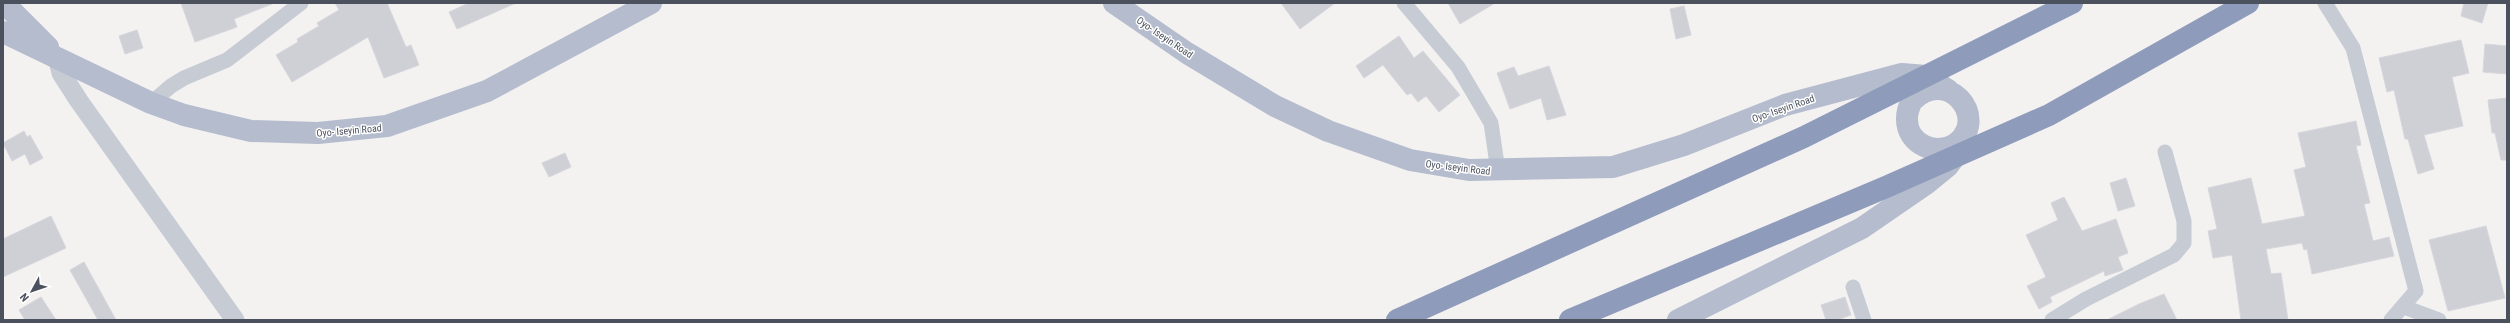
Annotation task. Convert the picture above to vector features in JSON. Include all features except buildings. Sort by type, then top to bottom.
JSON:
[{"type":"highway","points":[[1396,320],[1804,137],[2072,3]]},
{"type":"highway","points":[[1570,320],[1886,187],[1920,170],[1938,150],[2048,115],[2248,3]]},
{"type":"main road","points":[[4,3],[57,57]]},
{"type":"main road","name":"Oyo- Iseyin Road","points":[[3,32],[151,103],[184,115],[251,131],[318,133],[387,126],[488,90],[651,3]]},
{"type":"main road","name":"Oyo- Iseyin Road","points":[[1114,3],[1188,53],[1275,106],[1328,131],[1410,160],[1469,170],[1498,171],[1613,167],[1684,145],[1785,105],[1852,86],[1902,74],[1926,76]]},
{"type":"main road","points":[[1895,207],[1914,182],[1920,170],[1938,150],[1965,133],[1968,123],[1963,103],[1948,90],[1926,76],[1910,110],[1912,137],[1938,150]]},
{"type":"main road","points":[[1852,86],[1868,90],[1895,106],[1910,110]]},
{"type":"main road","points":[[1910,110],[1929,90],[1948,90]]},
{"type":"main road","points":[[1678,320],[1862,228],[1895,207],[1926,184],[1938,150]]},
{"type":"street","points":[[151,103],[184,78],[227,60],[301,3]]},
{"type":"street","points":[[1404,3],[1458,67],[1491,123],[1498,171]]},
{"type":"street","points":[[2325,3],[2353,48],[2416,290],[2404,307],[2391,320]]},
{"type":"street","points":[[57,57],[61,73],[79,101],[234,320]]},
{"type":"street","points":[[2052,320],[2086,299],[2174,255],[2184,243],[2184,221],[2165,152]]},
{"type":"street","points":[[1853,287],[1864,320]]},
{"type":"street","points":[[2404,307],[2439,320]]}]
